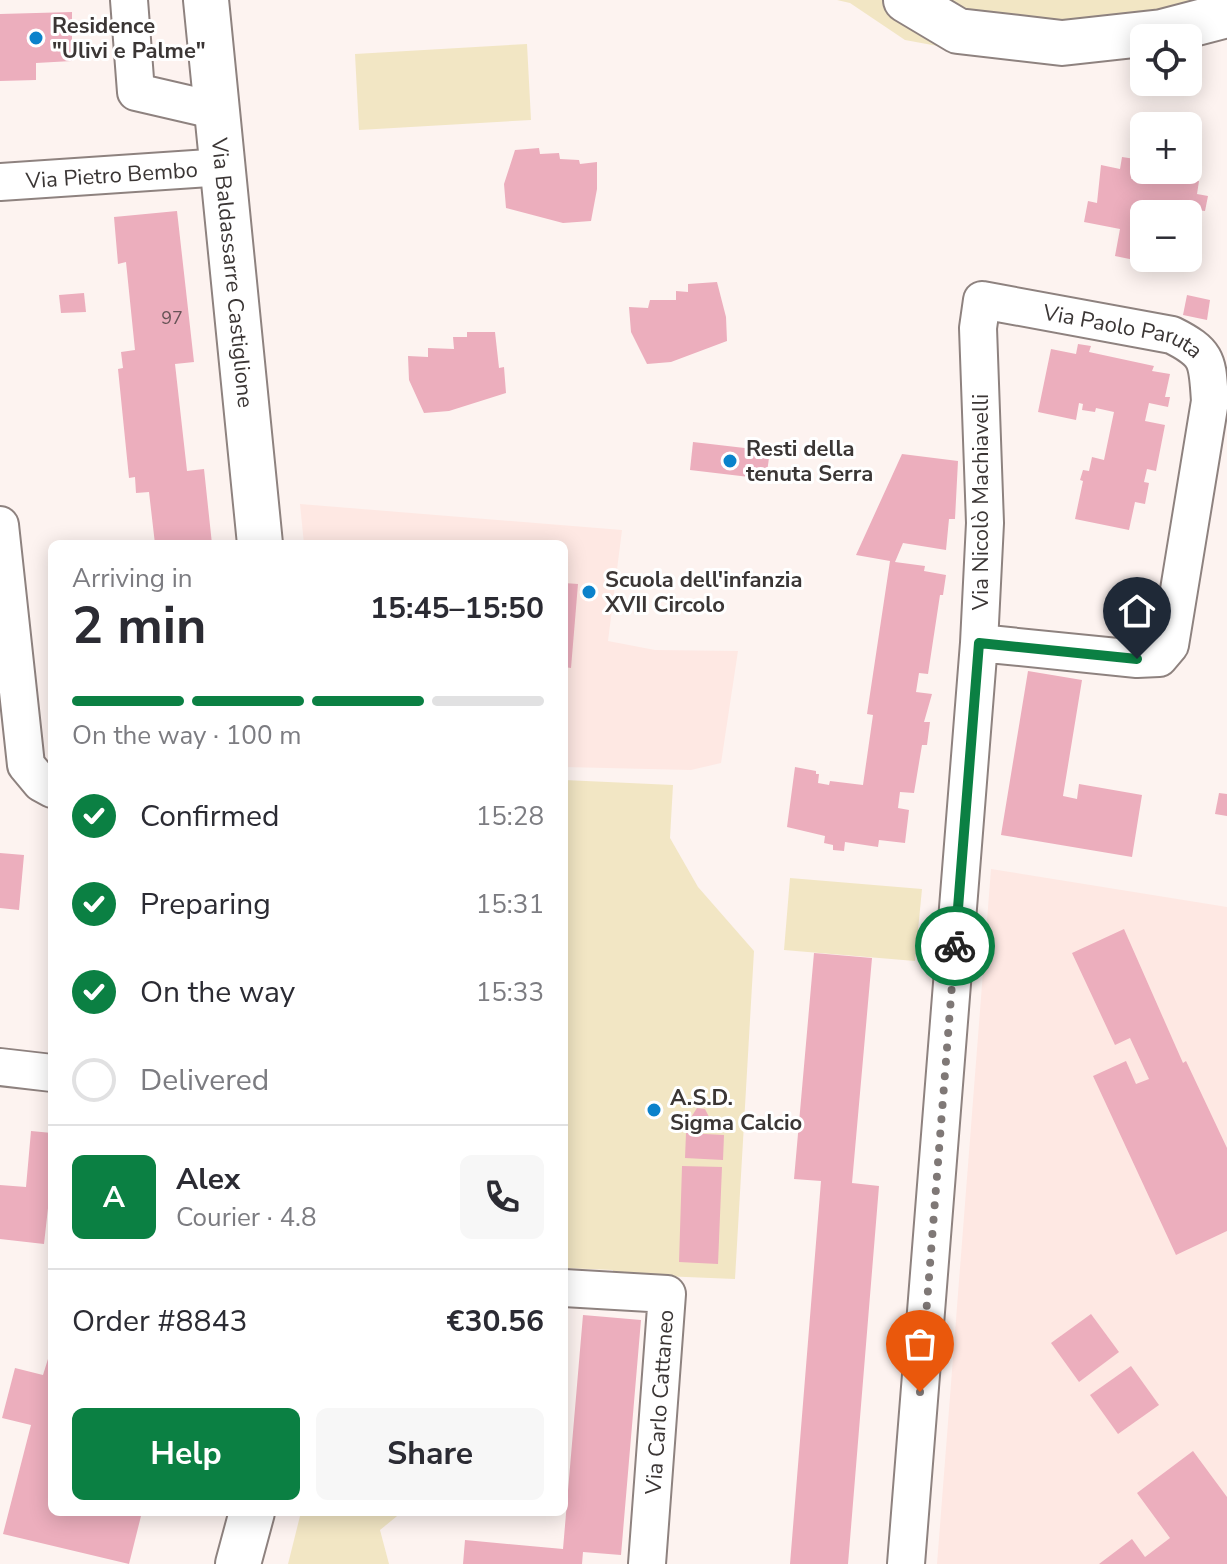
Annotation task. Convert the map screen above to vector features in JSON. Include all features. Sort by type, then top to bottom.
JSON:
[{"type":"main road","name":"Via Baldassarre Castiglione","points":[[206,0],[260,540]]},
{"type":"main road","points":[[906,0],[958,31],[1062,43],[1162,32],[1227,15]]},
{"type":"main road","points":[[965,0],[983,7],[1026,15],[1085,16],[1185,0]]},
{"type":"main road","points":[[238,1564],[251,1516]]},
{"type":"street","points":[[129,0],[136,92],[218,111]]},
{"type":"street","name":"Via Pietro Bembo","points":[[0,182],[224,167]]},
{"type":"street","name":"Via Paolo Paruta","points":[[979,643],[1137,659],[1159,658],[1170,645],[1210,401],[1206,360],[1190,344],[1172,335],[982,300]]},
{"type":"street","name":"Via Nicolò Machiavelli","points":[[906,1564],[979,643],[985,523],[978,328],[982,300]]},
{"type":"street","points":[[0,525],[26,765],[48,787]]},
{"type":"street","points":[[0,1067],[48,1073]]},
{"type":"street","name":"Via Carlo Cattaneo","points":[[568,1288],[667,1294],[647,1564]]},
{"type":"shaded area","points":[[837,0],[1227,0],[1227,38],[1202,43],[1202,24],[1130,24],[1130,49],[992,56],[905,40],[850,3]]},
{"type":"shaded area","points":[[527,44],[531,120],[359,130],[355,54]]},
{"type":"shaded area","name":"Scuola dell'infanzia XVII Circolo","points":[[300,504],[622,530],[608,641],[655,650],[738,651],[721,763],[691,770],[568,767],[568,540],[304,540]]},
{"type":"shaded area","name":"A.S.D. Sigma Calcio","points":[[568,780],[673,785],[670,838],[698,887],[754,951],[735,1279],[613,1274],[613,1270],[568,1268]]},
{"type":"shaded area","points":[[991,869],[1227,907],[1227,1564],[937,1564]]},
{"type":"shaded area","points":[[790,878],[922,889],[915,961],[784,950]]},
{"type":"shaded area","points":[[300,1516],[397,1516],[380,1530],[389,1564],[288,1564]]},
{"type":"building","name":"Residence \"Ulivi e Palme\"","points":[[72,12],[72,61],[36,63],[36,80],[0,81],[0,14]]},
{"type":"building","points":[[539,148],[540,154],[559,153],[560,159],[579,160],[580,164],[597,162],[597,189],[591,221],[563,223],[506,208],[504,184],[515,150]]},
{"type":"building","points":[[1122,157],[1130,158],[1130,184],[1199,184],[1197,194],[1208,196],[1205,211],[1202,211],[1202,200],[1130,200],[1130,259],[1115,256],[1120,229],[1084,222],[1088,201],[1097,203],[1101,165],[1120,169]]},
{"type":"building","points":[[177,211],[194,362],[175,364],[187,471],[204,469],[212,540],[155,540],[149,492],[136,493],[135,477],[129,478],[118,369],[123,368],[121,352],[135,350],[126,262],[118,264],[114,217]]},
{"type":"building","points":[[717,282],[726,317],[727,341],[671,362],[647,364],[631,332],[629,307],[648,308],[650,300],[676,300],[676,291],[688,292],[688,284]]},
{"type":"building","points":[[84,293],[86,312],[61,313],[59,295]]},
{"type":"building","points":[[1187,295],[1210,300],[1207,320],[1183,315]]},
{"type":"building","points":[[467,332],[495,332],[499,368],[504,367],[506,393],[449,411],[424,413],[409,380],[408,356],[428,357],[428,348],[454,349],[453,337],[467,337]]},
{"type":"building","points":[[1078,344],[1091,346],[1089,352],[1154,366],[1152,371],[1170,374],[1165,397],[1170,397],[1168,407],[1149,403],[1145,421],[1165,425],[1156,471],[1147,469],[1144,482],[1149,483],[1145,504],[1135,502],[1129,530],[1075,519],[1083,470],[1089,471],[1092,457],[1104,460],[1114,412],[1096,408],[1095,412],[1082,410],[1083,404],[1079,403],[1076,420],[1038,412],[1051,349],[1076,354]]},
{"type":"building","name":"Resti della tenuta Serra","points":[[693,442],[770,451],[766,479],[690,470]]},
{"type":"building","points":[[902,454],[958,461],[955,519],[949,519],[946,550],[903,543],[895,562],[925,566],[924,571],[946,575],[928,674],[919,673],[916,692],[932,694],[924,722],[930,722],[927,745],[922,745],[914,793],[900,792],[898,808],[909,810],[905,843],[879,840],[878,847],[845,842],[844,851],[833,850],[833,845],[824,843],[825,836],[787,827],[795,767],[816,771],[819,774],[818,783],[829,785],[830,781],[863,785],[873,715],[867,714],[890,561],[856,555]]},
{"type":"building","points":[[568,583],[578,584],[571,668],[568,668]]},
{"type":"building","points":[[1028,671],[1082,680],[1063,796],[1077,799],[1079,784],[1142,795],[1132,857],[1001,835]]},
{"type":"building","points":[[1219,793],[1227,794],[1227,816],[1215,814]]},
{"type":"building","points":[[0,853],[24,855],[19,910],[0,908]]},
{"type":"building","points":[[1124,929],[1183,1063],[1186,1061],[1227,1148],[1227,1231],[1176,1255],[1093,1076],[1126,1061],[1136,1084],[1149,1079],[1130,1038],[1115,1045],[1072,953]]},
{"type":"building","points":[[814,953],[872,958],[852,1183],[879,1186],[848,1564],[790,1564],[821,1181],[794,1179]]},
{"type":"building","points":[[697,1108],[705,1109],[709,1117],[701,1128],[693,1125],[690,1119]]},
{"type":"building","points":[[31,1131],[48,1133],[48,1208],[44,1244],[0,1239],[0,1185],[26,1187]]},
{"type":"building","points":[[686,1133],[724,1135],[723,1160],[685,1158]]},
{"type":"building","points":[[682,1166],[722,1167],[718,1264],[679,1262]]},
{"type":"building","points":[[1091,1314],[1119,1352],[1079,1382],[1051,1343]]},
{"type":"building","points":[[583,1315],[641,1320],[621,1555],[583,1552],[582,1564],[463,1564],[465,1540],[563,1549]]},
{"type":"building","points":[[48,1359],[48,1516],[141,1516],[129,1564],[3,1534],[31,1425],[2,1418],[15,1368],[43,1375]]},
{"type":"building","points":[[1131,1366],[1159,1405],[1118,1434],[1090,1395]]},
{"type":"building","points":[[1193,1451],[1227,1497],[1227,1564],[1099,1564],[1132,1539],[1145,1557],[1170,1538],[1137,1493]]},
{"type":"way so far","points":[[920,1392],[955,946]]},
{"type":"place","name":"Residence \"Ulivi e Palme\"","points":[[36,38]]},
{"type":"place","name":"Resti della tenuta Serra","points":[[730,461]]},
{"type":"place","name":"Scuola dell'infanzia XVII Circolo","points":[[589,592]]},
{"type":"place","name":"A.S.D. Sigma Calcio","points":[[654,1110]]},
{"type":"route","points":[[955,946],[979,643],[1137,659]]}]
